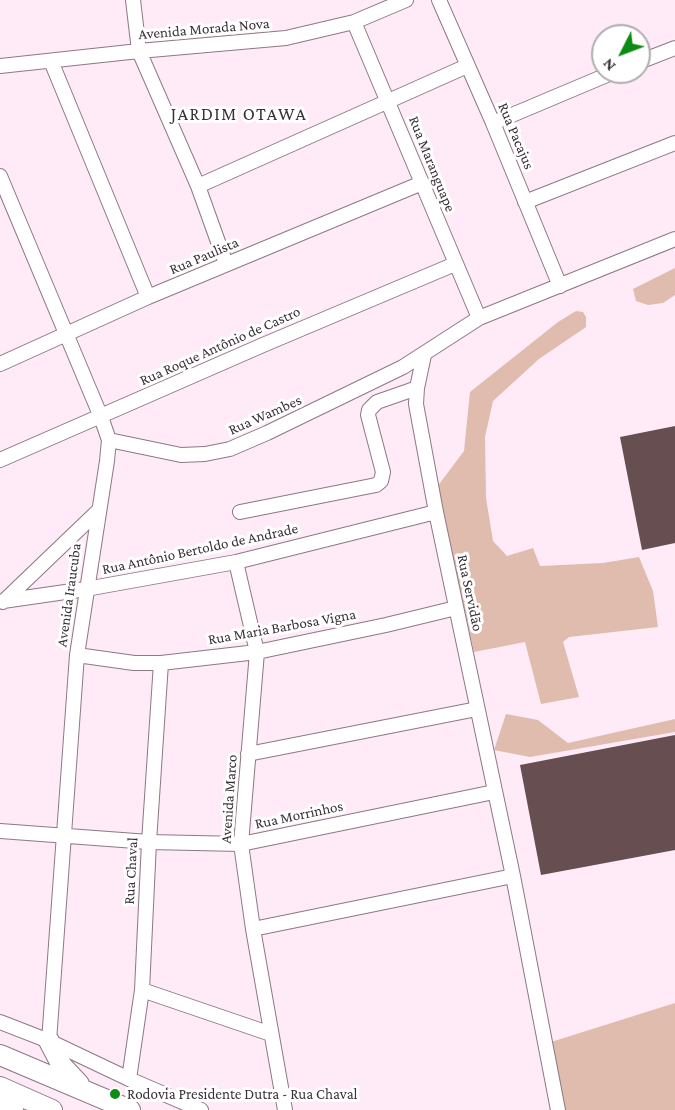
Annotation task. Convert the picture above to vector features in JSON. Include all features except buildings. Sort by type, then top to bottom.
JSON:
[{"type":"highway","points":[[49,1041],[62,1066],[76,1082],[96,1095]]},
{"type":"highway","points":[[0,1055],[130,1110]]},
{"type":"highway","points":[[0,1087],[52,1110]]},
{"type":"highway","points":[[0,1104],[13,1110]]},
{"type":"street","points":[[134,0],[139,51],[198,186],[226,264]]},
{"type":"street","name":"Avenida Morada Nova","points":[[0,66],[139,51],[286,39],[354,22],[406,0]]},
{"type":"street","name":"Rua Pacajus","points":[[439,0],[493,123],[560,286]]},
{"type":"street","name":"Rua Maranguape","points":[[354,22],[479,318]]},
{"type":"street","points":[[651,57],[675,48]]},
{"type":"street","points":[[51,61],[148,297]]},
{"type":"street","points":[[198,186],[467,66]]},
{"type":"street","points":[[493,123],[591,82]]},
{"type":"street","points":[[525,202],[675,143]]},
{"type":"street","name":"Avenida Iraucuba","points":[[0,176],[109,440],[77,655],[49,1041]]},
{"type":"street","name":"Rua Paulista","points":[[0,364],[148,297],[422,183]]},
{"type":"street","points":[[424,355],[479,318],[675,239]]},
{"type":"street","name":"Rua Roque Antônio de Castro","points":[[0,460],[262,345],[455,264]]},
{"type":"street","name":"Rua Servidão","points":[[424,355],[416,404],[436,512],[513,876],[558,1110]]},
{"type":"street","name":"Rua Wambes","points":[[109,440],[181,454],[205,454],[230,449],[267,434],[424,355]]},
{"type":"street","points":[[240,512],[376,485],[381,482],[383,472],[368,416],[369,410],[377,402],[417,388]]},
{"type":"street","points":[[2,603],[98,511]]},
{"type":"street","name":"Rua Antônio Bertoldo de Andrade","points":[[2,603],[236,562],[436,512]]},
{"type":"street","name":"Avenida Marco","points":[[236,562],[257,652],[241,844],[253,930],[285,1110]]},
{"type":"street","name":"Rua Maria Barbosa Vigna","points":[[77,655],[134,663],[161,663],[257,652],[456,608]]},
{"type":"street","name":"Rua Chaval","points":[[129,1079],[142,990],[161,663]]},
{"type":"street","points":[[248,754],[477,709]]},
{"type":"street","name":"Rua Morrinhos","points":[[0,831],[149,842],[241,844],[494,792]]},
{"type":"street","points":[[253,930],[513,876]]},
{"type":"street","points":[[142,990],[271,1034]]},
{"type":"street","points":[[0,1022],[49,1041],[201,1110]]},
{"type":"shaded area","points":[[675,268],[675,295],[663,303],[648,305],[636,301],[633,289]]},
{"type":"shaded area","points":[[576,311],[583,312],[586,317],[586,327],[539,359],[493,401],[485,437],[486,498],[493,541],[507,556],[533,548],[540,566],[603,563],[639,557],[653,591],[658,627],[569,637],[563,642],[579,697],[541,704],[525,642],[474,652],[437,487],[464,451],[470,392],[558,322]]},
{"type":"shaded area","points":[[506,714],[538,720],[568,743],[675,719],[675,732],[530,757],[494,750]]},
{"type":"shaded area","points":[[675,1003],[675,1110],[563,1110],[551,1042]]},
{"type":"place","name":"Rodovia Presidente Dutra - Rua Chaval","points":[[115,1094]]},
{"type":"district","name":"JARDIM OTAWA","points":[[239,114]]}]
